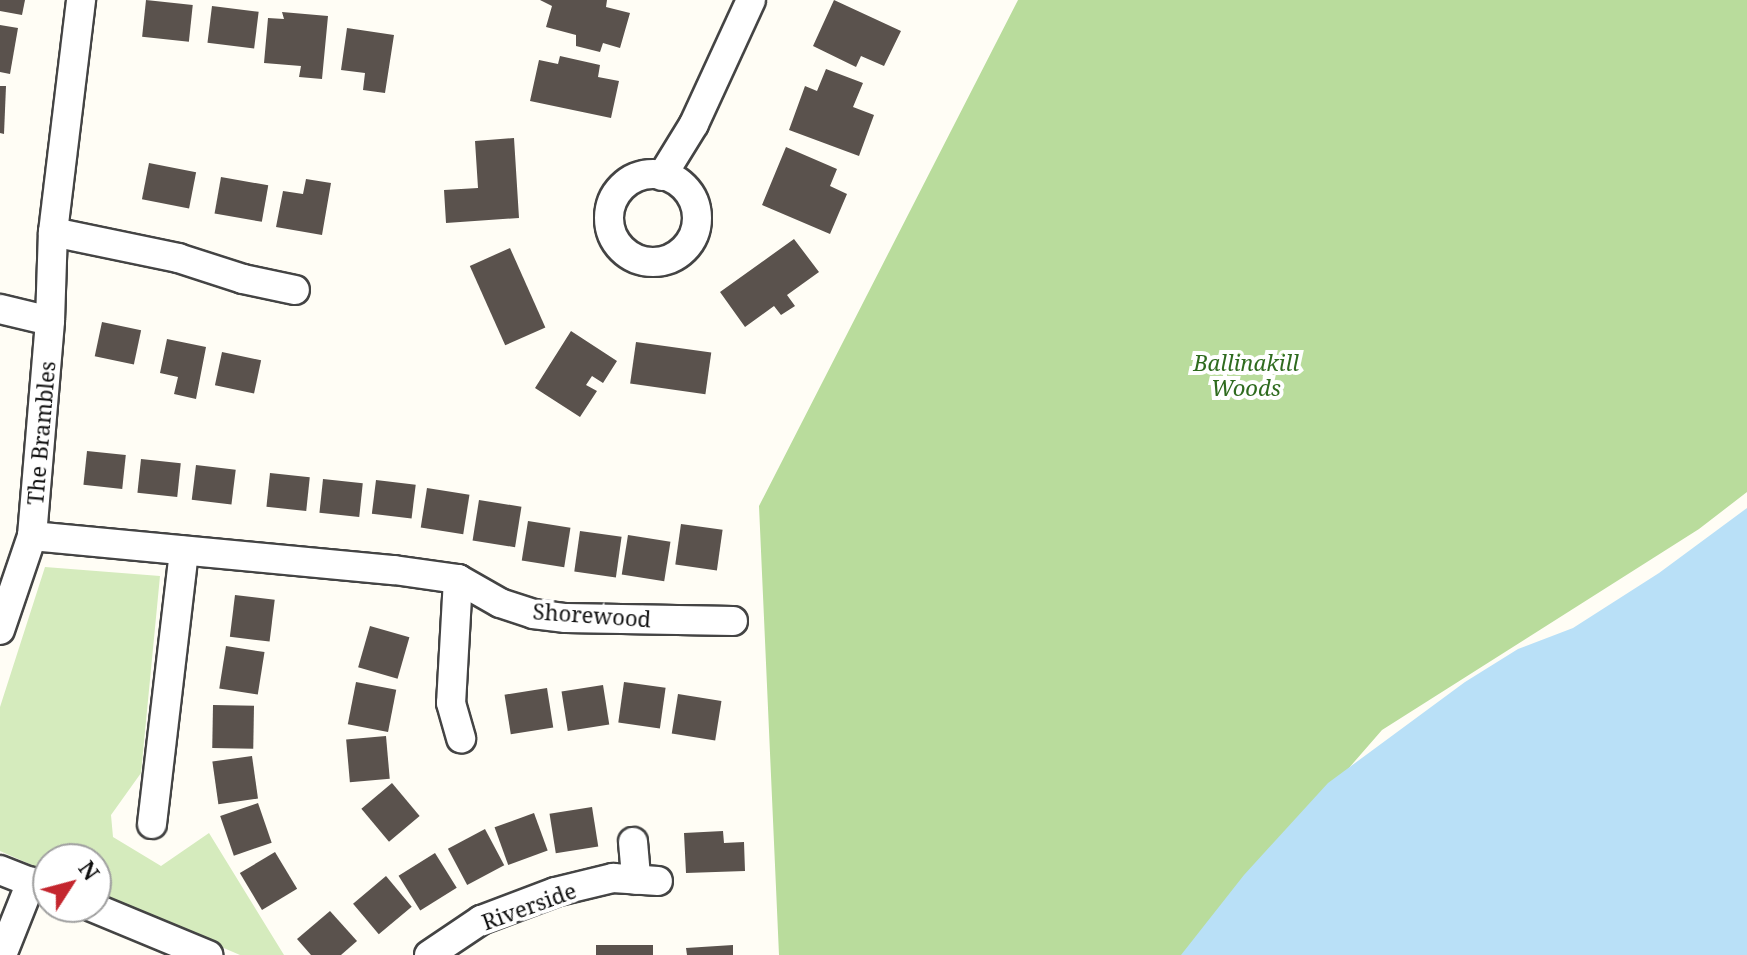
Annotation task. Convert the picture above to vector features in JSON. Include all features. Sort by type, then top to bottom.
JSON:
[{"type":"street","name":"The Brambles","points":[[0,630],[32,536],[50,321],[53,232],[81,0]]},
{"type":"street","points":[[662,176],[694,124],[751,0]]},
{"type":"street","points":[[53,232],[178,258],[243,279],[295,290]]},
{"type":"street","points":[[0,309],[50,321]]},
{"type":"street","name":"Shorewood","points":[[32,536],[394,570],[458,579],[500,603],[533,614],[733,621]]},
{"type":"street","points":[[152,824],[184,551]]},
{"type":"street","points":[[458,579],[451,703],[461,739]]},
{"type":"street","name":"Riverside","points":[[429,955],[481,920],[555,892],[613,878],[647,880],[633,842]]},
{"type":"street","points":[[0,870],[32,883]]},
{"type":"street","points":[[2,955],[32,901]]},
{"type":"street","points":[[112,915],[208,955]]},
{"type":"green space","name":"Ballinakill Woods","points":[[1018,0],[1747,0],[1747,492],[1699,529],[1382,730],[1186,955],[779,955],[759,506]]},
{"type":"green space","points":[[45,567],[160,576],[141,773],[111,815],[113,837],[161,866],[209,833],[284,955],[240,955],[112,900],[112,843],[32,843],[32,865],[0,851],[0,707]]},
{"type":"water","points":[[1747,508],[1747,955],[1181,955],[1244,875],[1328,783],[1465,682],[1518,649],[1573,628],[1659,573]]},
{"type":"building","points":[[0,0],[25,0],[22,15],[0,11]]},
{"type":"building","points":[[146,0],[193,5],[189,42],[142,37]]},
{"type":"building","points":[[540,0],[607,0],[606,7],[630,13],[620,48],[603,43],[600,52],[576,46],[576,35],[546,27],[552,6]]},
{"type":"building","points":[[834,0],[901,31],[884,66],[861,56],[856,67],[813,46]]},
{"type":"building","points":[[212,6],[259,12],[254,48],[207,43]]},
{"type":"building","points":[[282,12],[328,16],[322,79],[299,77],[301,66],[264,63],[268,18],[284,19]]},
{"type":"building","points":[[0,25],[18,28],[10,74],[0,72]]},
{"type":"building","points":[[347,28],[394,35],[385,93],[363,90],[365,73],[341,70]]},
{"type":"building","points":[[560,56],[600,65],[598,77],[619,81],[611,118],[530,101],[539,60],[558,64]]},
{"type":"building","points":[[826,69],[863,83],[853,107],[874,115],[859,156],[789,130],[805,86],[817,91]]},
{"type":"building","points":[[0,86],[6,86],[4,134],[0,133]]},
{"type":"building","points":[[514,138],[519,218],[446,223],[444,190],[478,188],[475,141]]},
{"type":"building","points":[[786,147],[837,169],[830,186],[847,194],[830,234],[762,205]]},
{"type":"building","points":[[149,163],[196,172],[189,208],[142,199]]},
{"type":"building","points":[[221,177],[268,185],[262,222],[215,213]]},
{"type":"building","points":[[306,179],[331,183],[322,235],[276,227],[283,191],[303,194]]},
{"type":"building","points":[[794,239],[819,272],[787,295],[795,306],[781,315],[774,306],[745,327],[720,292]]},
{"type":"building","points":[[510,248],[545,327],[505,345],[470,266]]},
{"type":"building","points":[[102,322],[141,330],[134,365],[95,356]]},
{"type":"building","points":[[571,331],[617,361],[603,383],[592,376],[586,385],[597,391],[580,417],[535,388]]},
{"type":"building","points":[[167,339],[206,347],[196,399],[174,394],[178,377],[160,373]]},
{"type":"building","points":[[636,342],[711,353],[705,394],[630,384]]},
{"type":"building","points":[[222,352],[261,360],[254,394],[215,385]]},
{"type":"building","points":[[87,451],[126,455],[122,489],[83,485]]},
{"type":"building","points":[[141,459],[181,463],[177,497],[137,493]]},
{"type":"building","points":[[196,465],[236,470],[231,505],[192,500]]},
{"type":"building","points":[[270,473],[310,477],[306,511],[266,507]]},
{"type":"building","points":[[323,479],[363,483],[359,517],[319,513]]},
{"type":"building","points":[[376,480],[416,485],[412,519],[372,514]]},
{"type":"building","points":[[427,488],[469,495],[463,534],[421,528]]},
{"type":"building","points":[[479,500],[521,507],[515,547],[473,540]]},
{"type":"building","points":[[528,521],[570,528],[564,567],[522,561]]},
{"type":"building","points":[[681,524],[723,530],[717,570],[675,565]]},
{"type":"building","points":[[580,531],[622,537],[616,577],[574,572]]},
{"type":"building","points":[[628,535],[670,542],[664,581],[622,575]]},
{"type":"building","points":[[235,595],[275,600],[270,642],[230,637]]},
{"type":"building","points":[[370,626],[409,637],[398,679],[358,667]]},
{"type":"building","points":[[226,646],[265,652],[258,695],[219,688]]},
{"type":"building","points":[[356,682],[396,690],[388,732],[348,724]]},
{"type":"building","points":[[624,682],[666,688],[660,728],[618,723]]},
{"type":"building","points":[[603,685],[609,725],[568,731],[562,692]]},
{"type":"building","points":[[547,688],[553,728],[511,734],[505,695]]},
{"type":"building","points":[[678,694],[721,701],[715,740],[672,734]]},
{"type":"building","points":[[213,705],[254,706],[253,749],[212,748]]},
{"type":"building","points":[[386,736],[390,779],[350,782],[346,739]]},
{"type":"building","points":[[252,756],[258,799],[218,804],[212,762]]},
{"type":"building","points":[[392,783],[420,816],[389,842],[361,809]]},
{"type":"building","points":[[258,803],[272,843],[234,856],[220,816]]},
{"type":"building","points":[[592,807],[598,847],[556,853],[550,814]]},
{"type":"building","points":[[534,813],[548,851],[508,865],[495,827]]},
{"type":"building","points":[[485,829],[504,865],[467,885],[448,849]]},
{"type":"building","points":[[723,831],[724,843],[744,842],[745,871],[686,873],[684,833]]},
{"type":"building","points":[[275,852],[297,889],[262,910],[240,873]]},
{"type":"building","points":[[435,853],[457,888],[420,911],[399,876]]},
{"type":"building","points":[[386,876],[412,907],[379,934],[353,904]]},
{"type":"building","points":[[330,911],[357,941],[341,955],[311,955],[297,939]]},
{"type":"building","points":[[596,945],[653,945],[653,955],[596,955]]},
{"type":"building","points":[[733,945],[733,955],[687,955],[686,948]]}]
